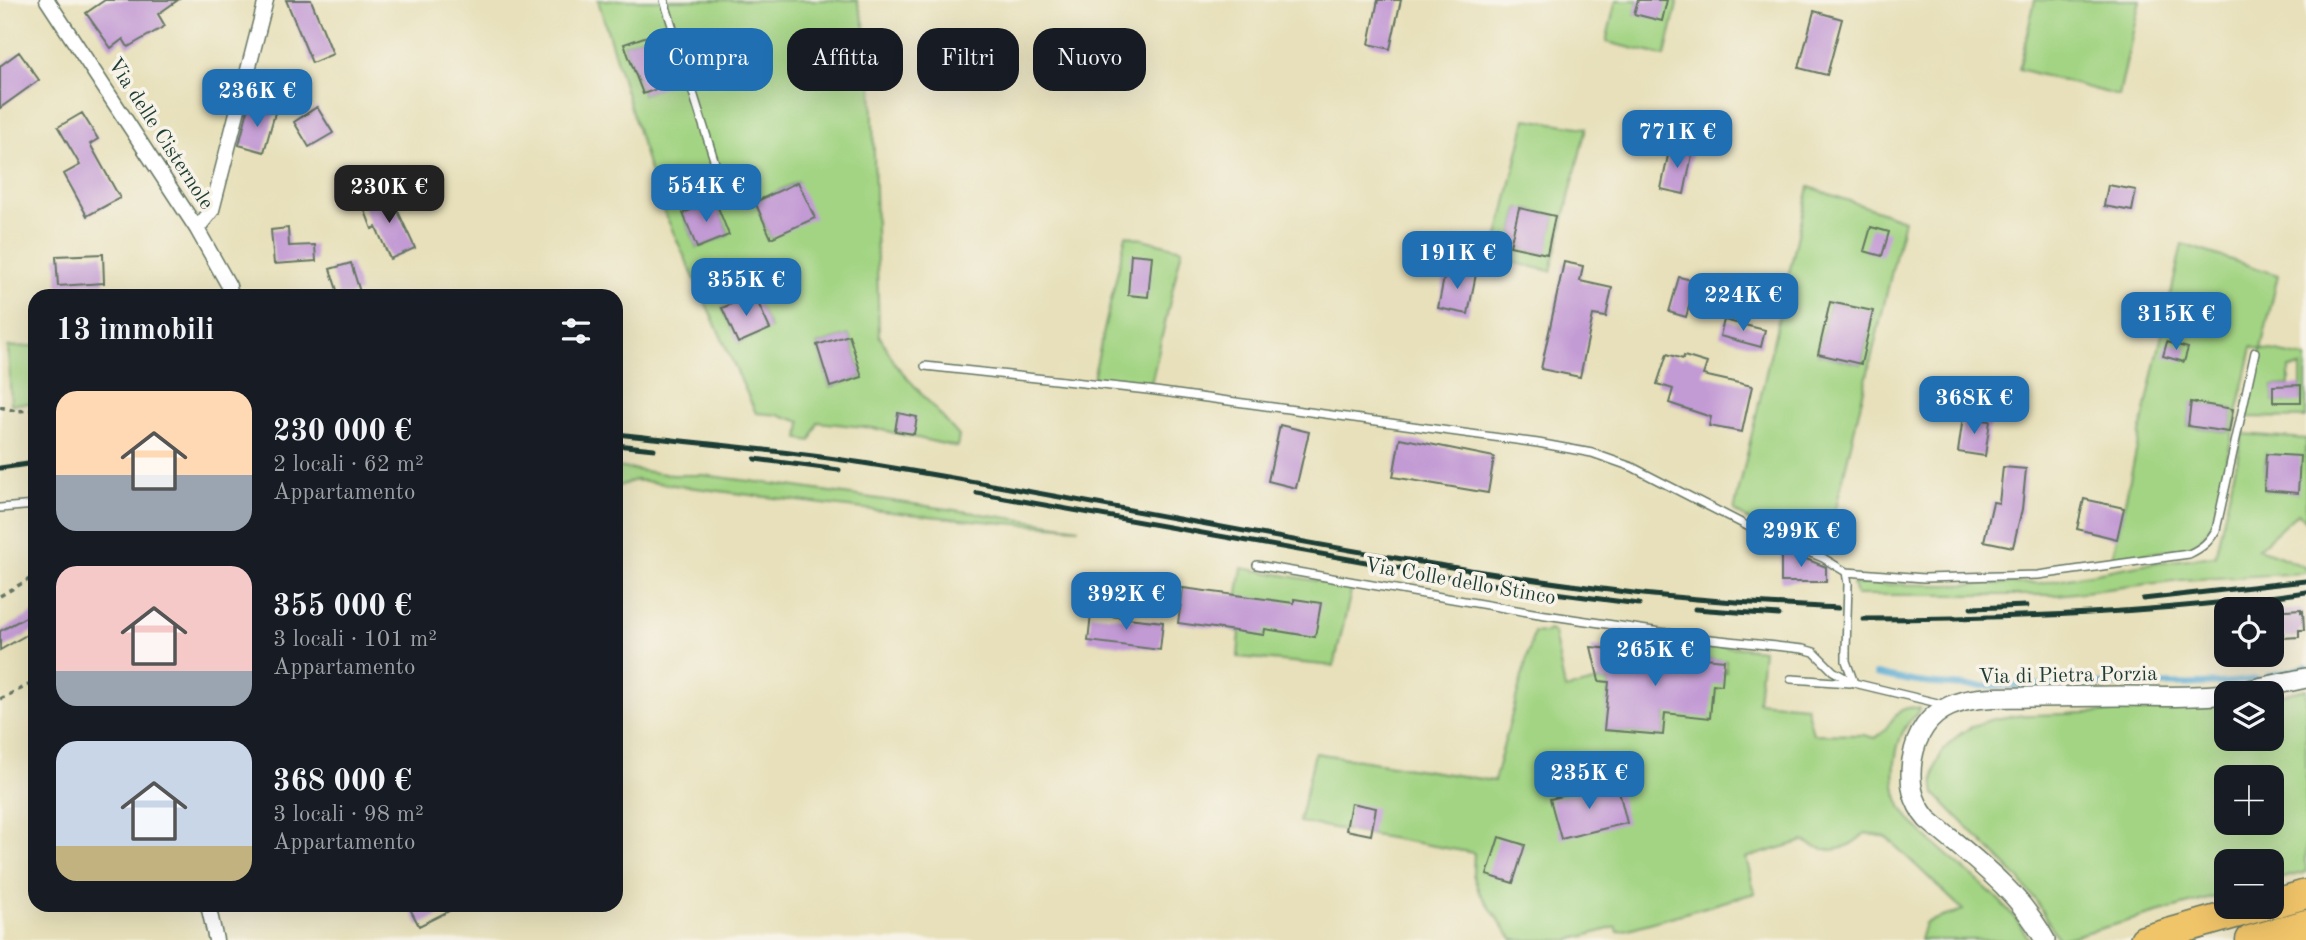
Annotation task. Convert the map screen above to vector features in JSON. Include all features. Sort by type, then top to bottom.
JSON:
[{"type":"highway","points":[[2284,900],[2306,894]]},
{"type":"highway","points":[[2144,940],[2218,919]]},
{"type":"highway","points":[[2250,940],[2306,924]]},
{"type":"street","name":"Via delle Cisternole","points":[[47,0],[197,229],[230,289]]},
{"type":"street","points":[[197,229],[212,210],[266,0]]},
{"type":"street","points":[[2284,683],[2306,678]]},
{"type":"street","name":"Via di Pietra Porzia","points":[[2042,934],[2026,909],[2003,882],[1927,819],[1914,800],[1911,771],[1919,736],[1932,718],[1950,706],[1965,701],[2069,696],[2214,695]]},
{"type":"street","points":[[210,912],[216,940]]},
{"type":"lane","points":[[664,0],[721,182]]},
{"type":"lane","points":[[925,366],[1136,388],[1577,449],[1642,471],[1753,529],[1823,558],[1846,572],[1924,578],[2038,575],[2189,554],[2200,549],[2216,530],[2255,352]]},
{"type":"lane","points":[[0,508],[28,506]]},
{"type":"lane","name":"Via Colle dello Stinco","points":[[1257,565],[1539,614],[1701,638],[1803,649],[1814,652],[1833,671],[1854,683],[1950,706]]},
{"type":"lane","points":[[1791,679],[1854,683],[1846,661],[1846,572]]},
{"type":"path","points":[[0,407],[28,410]]},
{"type":"path","points":[[0,596],[28,580]]},
{"type":"path","points":[[0,699],[28,685]]},
{"type":"green space","points":[[598,0],[857,0],[865,28],[787,28],[787,91],[872,91],[879,335],[896,365],[959,436],[957,447],[873,428],[818,422],[811,441],[799,439],[801,422],[780,415],[756,413],[659,201]],"holes":[[[798,182],[771,238],[755,202]],[[715,200],[729,235],[697,248],[683,213]],[[753,294],[770,328],[739,343],[722,308]],[[849,335],[862,377],[830,387],[817,345]]]},
{"type":"green space","points":[[1616,0],[1638,0],[1635,14],[1667,0],[1678,0],[1665,56],[1606,42]]},
{"type":"green space","points":[[2035,0],[2140,0],[2119,96],[2019,69]]},
{"type":"green space","points":[[1526,119],[1586,128],[1551,271],[1493,258]],"holes":[[[1519,208],[1555,216],[1546,254],[1510,246]]]},
{"type":"green space","points":[[1809,187],[1904,220],[1826,550],[1755,524],[1734,511]],"holes":[[[1830,302],[1873,312],[1861,364],[1818,354]]]},
{"type":"green space","points":[[1126,235],[1182,249],[1151,384],[1093,378]]},
{"type":"green space","points":[[2182,244],[2278,275],[2261,349],[2306,358],[2306,418],[2246,417],[2261,350],[2252,347],[2213,521],[2208,530],[2200,540],[2188,547],[2112,560]],"holes":[[[2301,367],[2301,401],[2273,402],[2273,386],[2289,385],[2289,368]],[[2192,403],[2233,409],[2229,432],[2188,426]]]},
{"type":"green space","points":[[28,346],[28,403],[11,404],[8,347]]},
{"type":"green space","points":[[2243,434],[2306,439],[2306,521],[2298,513],[2258,549],[2306,568],[2306,573],[2182,580],[2058,595],[1856,595],[1853,584],[2041,583],[2144,564],[2215,556]],"holes":[[[2266,454],[2297,492],[2264,490]]]},
{"type":"green space","points":[[623,468],[789,486],[1079,528],[912,514],[635,480],[623,484]]},
{"type":"green space","points":[[1242,568],[1352,587],[1334,666],[1238,657],[1240,632],[1232,630]]},
{"type":"green space","points":[[1549,630],[1554,633],[1565,689],[1599,681],[1609,682],[1605,730],[1663,735],[1667,701],[1713,684],[1726,672],[1726,661],[1650,653],[1651,639],[1763,650],[1758,702],[1806,706],[1813,734],[1864,735],[1875,738],[1903,709],[1919,708],[1898,745],[1894,772],[1899,802],[1924,834],[2000,902],[2021,926],[2029,940],[1920,940],[1925,923],[1963,910],[1886,837],[1865,833],[1843,848],[1828,850],[1804,841],[1746,858],[1755,893],[1618,932],[1616,927],[1570,940],[1513,940],[1479,892],[1473,874],[1474,853],[1299,822],[1315,753],[1494,781],[1534,632],[1544,633]]},
{"type":"green space","points":[[2306,689],[2306,872],[2284,878],[2284,849],[2214,849],[2214,897],[2059,940],[2036,901],[2018,878],[1935,794],[1935,768],[1940,757],[1966,730],[1990,720],[2027,715],[2214,707],[2214,751],[2284,751],[2284,694]]},
{"type":"building","points":[[105,0],[178,0],[158,14],[165,26],[128,47],[123,39],[111,48],[86,13]]},
{"type":"building","points":[[286,0],[311,0],[333,54],[312,63]]},
{"type":"building","points":[[1378,0],[1401,0],[1390,49],[1369,44]]},
{"type":"building","points":[[1638,0],[1667,0],[1662,21],[1634,14]]},
{"type":"building","points":[[1814,11],[1842,19],[1827,75],[1799,68]]},
{"type":"building","points":[[644,37],[644,91],[651,91],[643,94],[624,44]]},
{"type":"building","points":[[19,52],[39,80],[0,108],[0,66]]},
{"type":"building","points":[[249,106],[275,113],[264,152],[239,145]]},
{"type":"building","points":[[317,107],[333,133],[309,147],[294,122]]},
{"type":"building","points":[[82,113],[98,139],[90,144],[120,198],[87,216],[64,174],[80,165],[58,127]]},
{"type":"building","points":[[1670,146],[1693,150],[1684,194],[1661,189]]},
{"type":"building","points":[[798,182],[815,218],[771,238],[755,202]]},
{"type":"building","points":[[2108,185],[2136,190],[2132,211],[2104,206]]},
{"type":"building","points":[[389,192],[415,248],[390,259],[376,227],[372,229],[362,203]]},
{"type":"building","points":[[715,200],[729,235],[697,248],[683,213]]},
{"type":"building","points":[[1519,208],[1555,216],[1547,254],[1510,246]]},
{"type":"building","points":[[1871,227],[1889,232],[1882,256],[1864,251]]},
{"type":"building","points":[[288,228],[289,246],[315,245],[316,261],[274,264],[271,230]]},
{"type":"building","points":[[103,254],[104,283],[58,286],[56,256]]},
{"type":"building","points":[[1131,254],[1152,256],[1148,297],[1128,295]]},
{"type":"building","points":[[1564,262],[1583,266],[1580,281],[1612,288],[1606,317],[1593,315],[1580,377],[1541,369]]},
{"type":"building","points":[[351,263],[359,289],[337,289],[330,269]]},
{"type":"building","points":[[1446,268],[1476,274],[1468,314],[1438,308]]},
{"type":"building","points":[[1679,277],[1696,281],[1686,317],[1669,312]]},
{"type":"building","points":[[754,294],[770,329],[738,343],[722,308]]},
{"type":"building","points":[[1830,302],[1873,311],[1861,364],[1818,354]]},
{"type":"building","points":[[1724,320],[1765,330],[1761,347],[1720,336]]},
{"type":"building","points":[[849,335],[862,377],[830,387],[817,345]]},
{"type":"building","points":[[2167,342],[2188,348],[2184,362],[2163,356]]},
{"type":"building","points":[[1667,354],[1707,363],[1703,375],[1752,386],[1742,432],[1709,426],[1711,417],[1669,403],[1673,389],[1657,384]]},
{"type":"building","points":[[2301,385],[2301,402],[2273,402],[2273,386]]},
{"type":"building","points":[[2191,402],[2233,409],[2229,432],[2188,426]]},
{"type":"building","points":[[898,413],[917,417],[914,434],[895,431]]},
{"type":"building","points":[[1963,417],[1990,421],[1985,456],[1958,452]]},
{"type":"building","points":[[1280,425],[1309,432],[1296,488],[1268,481]]},
{"type":"building","points":[[1400,438],[1494,457],[1488,493],[1393,477]]},
{"type":"building","points":[[2266,454],[2300,456],[2298,493],[2264,490]]},
{"type":"building","points":[[2003,467],[2026,469],[2022,509],[2013,547],[1984,541],[1993,502],[1999,503]]},
{"type":"building","points":[[2084,499],[2124,508],[2117,539],[2077,529]]},
{"type":"building","points":[[1781,549],[1826,567],[1826,582],[1781,582]]},
{"type":"building","points":[[1183,588],[1294,603],[1294,599],[1321,603],[1315,637],[1265,629],[1264,635],[1178,623]]},
{"type":"building","points":[[2284,610],[2303,611],[2304,630],[2299,630],[2299,637],[2284,638]]},
{"type":"building","points":[[1091,614],[1163,622],[1160,650],[1088,641]]},
{"type":"building","points":[[28,616],[28,634],[0,650],[0,631]]},
{"type":"building","points":[[1591,647],[1724,660],[1722,685],[1713,684],[1710,718],[1665,713],[1663,735],[1604,730],[1609,682],[1599,681]]},
{"type":"building","points":[[1617,783],[1627,823],[1561,839],[1550,799]]},
{"type":"building","points":[[1351,803],[1376,808],[1371,835],[1346,830]]},
{"type":"building","points":[[1499,837],[1525,845],[1513,883],[1487,875]]},
{"type":"building","points":[[412,912],[447,912],[419,926]]},
{"type":"waterway","points":[[2268,676],[2306,667]]},
{"type":"waterway","points":[[1876,674],[1928,683],[1978,686],[2191,684],[2257,679]]},
{"type":"railway","points":[[623,435],[863,463],[1344,549],[1537,580],[1685,598],[1838,608]]},
{"type":"railway","points":[[623,446],[654,449]]},
{"type":"railway","points":[[755,459],[839,470]]},
{"type":"railway","points":[[0,468],[28,464]]},
{"type":"railway","points":[[977,493],[1501,586],[1639,604]]},
{"type":"railway","points":[[2143,599],[2306,581]]},
{"type":"railway","points":[[1863,619],[1974,618],[2140,610],[2306,592]]},
{"type":"railway","points":[[1971,608],[2027,606]]},
{"type":"railway","points":[[1695,609],[1779,615]]}]
